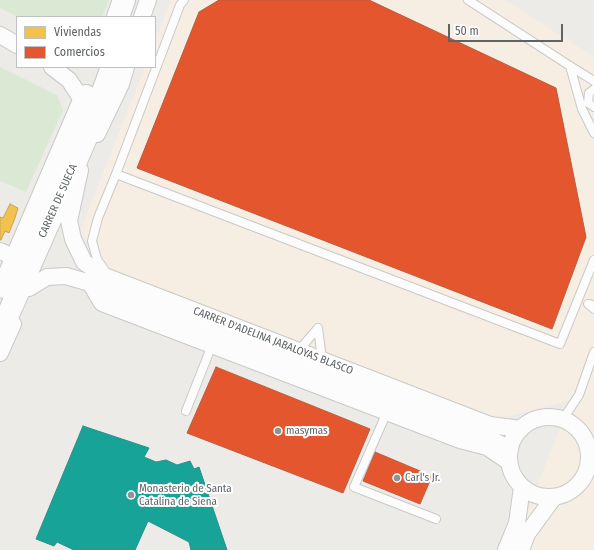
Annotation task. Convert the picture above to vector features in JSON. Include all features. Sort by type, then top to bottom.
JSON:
[{"type":"main road","points":[[118,16],[124,0]]},
{"type":"main road","points":[[130,16],[137,0]]},
{"type":"main road","name":"CARRER DE SUECA","points":[[0,296],[8,254],[84,103],[98,68]]},
{"type":"main road","name":"CARRER DE SUECA","points":[[0,333],[86,138],[112,68]]},
{"type":"street","points":[[142,16],[148,0]]},
{"type":"street","points":[[0,28],[16,34]]},
{"type":"street","points":[[0,35],[16,44]]},
{"type":"street","points":[[53,68],[70,80],[84,103]]},
{"type":"street","name":"CARRER DE SUECA","points":[[0,353],[80,170],[121,84],[126,68]]},
{"type":"street","name":"CARRER DE SUECA","points":[[72,207],[80,170]]},
{"type":"street","name":"CARRER D'ADELINA JABALOYAS BLASCO","points":[[72,207],[69,222],[73,239],[84,262],[102,275],[490,424],[521,429]]},
{"type":"street","name":"CARRER D'ADELINA JABALOYAS BLASCO","points":[[29,288],[48,277],[66,276],[90,283],[488,438],[510,456]]},
{"type":"street","points":[[90,283],[102,303],[460,440],[487,447],[510,456]]},
{"type":"street","points":[[548,417],[563,419],[575,426],[584,437],[589,450],[589,464],[582,480],[570,492],[554,497],[537,495],[522,487],[513,476],[510,456],[521,429],[533,420],[548,417]]},
{"type":"street","points":[[506,550],[517,523],[522,487]]},
{"type":"street","points":[[521,550],[527,534],[554,497]]},
{"type":"lane","points":[[109,277],[97,259],[92,241],[98,218],[180,5],[184,0]]},
{"type":"lane","points":[[468,0],[594,81]]},
{"type":"lane","points":[[570,66],[582,109],[593,130]]},
{"type":"lane","points":[[594,89],[589,93],[588,102],[594,107]]},
{"type":"lane","points":[[116,174],[560,344],[594,260]]},
{"type":"lane","points":[[578,301],[592,306]]},
{"type":"lane","points":[[299,350],[318,328],[322,360]]},
{"type":"lane","points":[[186,411],[212,345]]},
{"type":"lane","points":[[563,419],[579,395],[594,352]]},
{"type":"lane","points":[[387,412],[354,487],[436,519]]},
{"type":"shaded area","points":[[171,0],[505,0],[594,57],[594,550],[512,550],[571,400],[493,420],[111,271],[80,232],[145,68],[156,68],[156,39]]},
{"type":"green space","points":[[0,0],[109,0],[102,16],[16,16],[0,8]]},
{"type":"green space","points":[[0,67],[57,95],[63,110],[26,192],[0,181]]},
{"type":"building: Viviendas","points":[[10,204],[18,208],[9,233],[5,231],[0,240],[0,217],[3,218]]},
{"type":"building: Comercios","points":[[219,0],[369,0],[556,88],[586,237],[552,329],[137,168],[199,12]]},
{"type":"building: Comercios","name":"masymas","points":[[216,367],[370,429],[343,493],[187,433]]},
{"type":"building: Comercios","name":"Carl's Jr.","points":[[375,452],[432,476],[420,504],[363,481]]},
{"type":"building: Público","name":"Monasterio de Santa Catalina de Siena","points":[[83,426],[149,448],[144,457],[156,462],[166,460],[177,465],[190,461],[194,469],[199,467],[227,550],[191,550],[189,542],[148,521],[135,550],[74,550],[57,542],[54,546],[36,539]]},
{"type":"place","name":"masymas","points":[[278,431]]},
{"type":"place","name":"Carl's Jr.","points":[[397,478]]},
{"type":"place","name":"Monasterio de Santa Catalina de Siena","points":[[131,495]]}]
